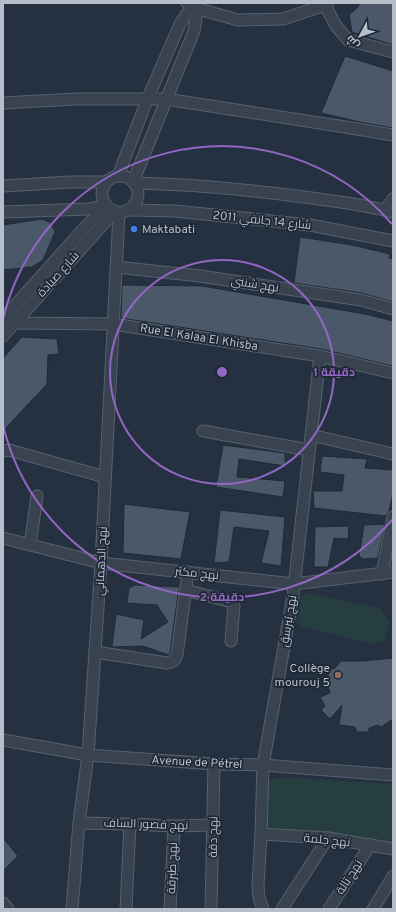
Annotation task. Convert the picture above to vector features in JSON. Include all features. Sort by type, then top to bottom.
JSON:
[{"type":"street","points":[[193,5],[238,20],[261,20],[283,19],[326,4],[336,26],[348,40],[393,52]]},
{"type":"street","points":[[134,182],[194,31],[196,19],[193,5]]},
{"type":"street","points":[[118,176],[147,100],[180,24],[193,5]]},
{"type":"street","points":[[3,103],[76,100],[166,99],[393,135]]},
{"type":"street","points":[[118,176],[126,177],[134,182],[138,189],[136,203],[115,210],[103,200],[102,194],[104,187],[112,178],[118,176]]},
{"type":"street","points":[[3,186],[70,182],[107,182]]},
{"type":"street","points":[[134,182],[248,189],[328,200],[389,211],[393,199]]},
{"type":"street","name":"شارع 14 جانفي 2011","points":[[3,212],[88,209],[175,211],[310,225],[393,241]]},
{"type":"street","name":"نهج الدهماني","points":[[72,904],[79,823],[88,755],[101,563],[116,267],[115,210]]},
{"type":"street","name":"شارع صيادة","points":[[3,319],[87,225],[115,210]]},
{"type":"street","name":"شارع صيادة","points":[[3,336],[115,210]]},
{"type":"street","name":"نهج شنني","points":[[116,267],[200,276],[361,300],[393,309]]},
{"type":"street","name":"Rue El Kalaa El Khisba","points":[[3,319],[15,323],[113,324],[320,356],[393,373]]},
{"type":"street","name":"نهج تبرسق","points":[[263,909],[259,898],[258,886],[263,765],[294,584],[320,356]]},
{"type":"street","points":[[203,431],[309,450]]},
{"type":"street","points":[[311,435],[393,454]]},
{"type":"street","points":[[3,452],[9,450],[105,477]]},
{"type":"street","points":[[30,545],[37,496]]},
{"type":"street","points":[[382,574],[393,517]]},
{"type":"street","name":"نهج مكثر","points":[[3,538],[101,563],[294,584],[393,572]]},
{"type":"street","points":[[95,652],[167,663],[175,659],[177,655],[188,572]]},
{"type":"street","points":[[185,590],[232,602],[234,606],[231,641]]},
{"type":"street","name":"Avenue de Pétrel","points":[[3,740],[88,755],[214,764],[263,765],[393,775]]},
{"type":"street","name":"نهج دقة","points":[[211,909],[214,826],[214,764]]},
{"type":"street","name":"نهج قصور الساف","points":[[79,823],[214,826]]},
{"type":"street","points":[[126,909],[130,824]]},
{"type":"street","name":"نهج طبرقة","points":[[170,909],[174,826]]},
{"type":"street","name":"نهج جلمة","points":[[261,834],[328,838],[393,849]]},
{"type":"street","points":[[282,909],[328,838]]},
{"type":"street","name":"نهج تالة","points":[[329,909],[370,845]]},
{"type":"street","points":[[373,909],[388,892],[393,876]]},
{"type":"street","points":[[3,903],[8,909]]},
{"type":"street","points":[[72,904],[81,909]]},
{"type":"green space","points":[[306,593],[380,608],[390,623],[385,640],[374,644],[302,627],[296,621],[299,600]]},
{"type":"green space","points":[[281,777],[393,784],[393,847],[262,830],[264,782]]},
{"type":"building","points":[[360,3],[393,3],[393,45],[352,32],[349,15],[358,7]]},
{"type":"building","points":[[345,56],[393,71],[393,128],[321,113]]},
{"type":"building","points":[[42,219],[51,223],[55,232],[43,260],[32,267],[3,270],[3,225]]},
{"type":"building","points":[[300,237],[352,245],[390,254],[389,258],[393,259],[393,302],[362,293],[294,283]]},
{"type":"building","points":[[122,285],[202,286],[365,314],[393,321],[393,366],[321,349],[121,318]]},
{"type":"building","points":[[22,337],[57,339],[59,354],[48,355],[47,384],[3,431],[3,358]]},
{"type":"building","points":[[223,445],[285,453],[285,466],[239,459],[237,477],[285,481],[283,497],[216,487]]},
{"type":"building","points":[[322,456],[367,459],[365,468],[393,470],[393,494],[389,511],[386,516],[314,508],[313,491],[342,491],[344,475],[320,472]]},
{"type":"building","points":[[124,504],[190,512],[181,559],[123,553]]},
{"type":"building","points":[[220,510],[285,517],[281,566],[261,563],[269,531],[234,527],[229,562],[214,563]]},
{"type":"building","points":[[385,524],[378,558],[363,559],[359,556],[364,525]]},
{"type":"building","points":[[349,526],[348,539],[334,538],[328,567],[314,567],[315,527]]},
{"type":"building","points":[[135,585],[179,587],[169,655],[143,646],[112,647],[116,614],[144,620],[141,639],[168,622],[157,605],[127,603],[129,588]]},
{"type":"building","points":[[393,658],[393,719],[381,727],[378,725],[369,728],[369,732],[357,732],[355,727],[339,725],[342,705],[330,719],[321,710],[325,706],[320,697],[330,693],[327,683],[328,675],[331,669],[335,668],[341,661],[363,661]]},
{"type":"building","points":[[3,838],[18,856],[3,871]]},
{"type":"place","name":"Maktabati","points":[[134,229]]},
{"type":"place","name":"Collège mourouj 5","points":[[338,675]]}]
